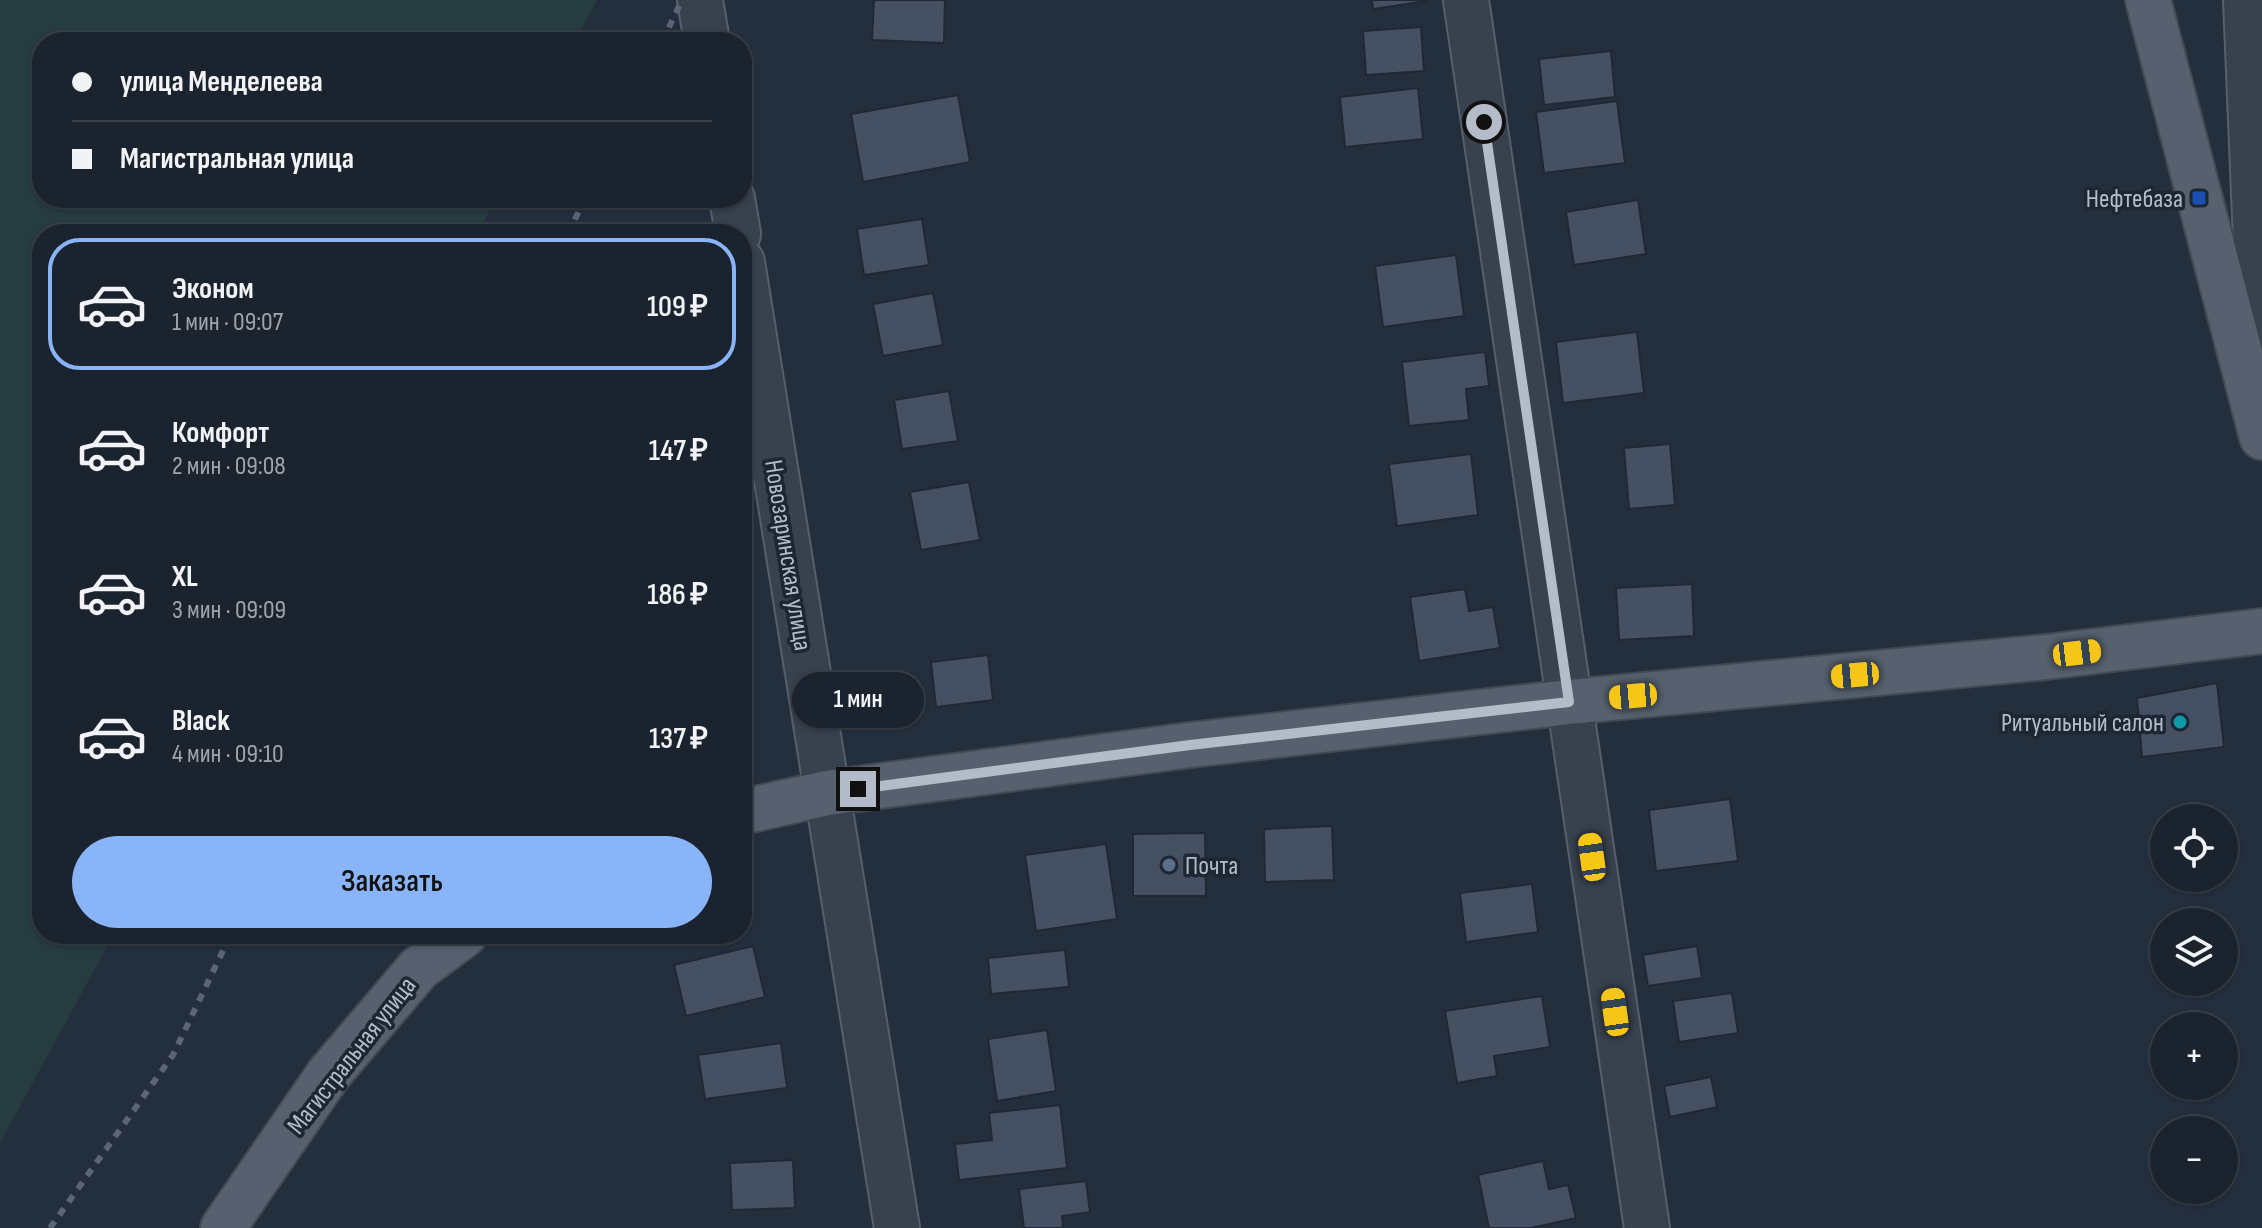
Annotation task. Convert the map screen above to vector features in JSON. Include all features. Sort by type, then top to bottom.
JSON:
[{"type":"main road","points":[[2148,0],[2262,437]]},
{"type":"main road","points":[[752,810],[827,793],[1190,745],[1569,702],[2046,657],[2262,631]]},
{"type":"main road","name":"Магистральная улица","points":[[223,1228],[328,1075],[419,968],[451,944]]},
{"type":"street","points":[[700,0],[705,32]]},
{"type":"street","points":[[1466,0],[1647,1228]]},
{"type":"street","points":[[2246,0],[2262,387]]},
{"type":"street","name":"Новозаринская улица","points":[[752,324],[897,1228]]},
{"type":"green space","points":[[0,0],[597,0],[580,32],[32,32],[32,208],[491,208],[482,224],[32,224],[32,944],[109,944],[0,1143]]},
{"type":"building","points":[[874,0],[945,0],[944,43],[872,40]]},
{"type":"building","points":[[1372,0],[1427,0],[1427,1],[1373,9]]},
{"type":"building","points":[[1421,27],[1424,71],[1366,75],[1363,31]]},
{"type":"building","points":[[1611,51],[1615,97],[1544,105],[1539,59]]},
{"type":"building","points":[[1418,88],[1423,139],[1345,147],[1340,97]]},
{"type":"building","points":[[958,95],[970,162],[863,182],[851,114]]},
{"type":"building","points":[[1617,101],[1625,163],[1544,173],[1536,112]]},
{"type":"building","points":[[1638,200],[1646,254],[1574,265],[1566,212]]},
{"type":"building","points":[[922,219],[929,265],[864,275],[857,229]]},
{"type":"building","points":[[1456,255],[1464,316],[1383,327],[1375,266]]},
{"type":"building","points":[[933,293],[943,345],[883,356],[873,304]]},
{"type":"building","points":[[1637,332],[1644,393],[1563,403],[1556,342]]},
{"type":"building","points":[[1485,352],[1489,386],[1466,389],[1469,420],[1409,426],[1402,362]]},
{"type":"building","points":[[949,391],[958,441],[902,449],[894,400]]},
{"type":"building","points":[[1670,444],[1675,505],[1629,509],[1624,448]]},
{"type":"building","points":[[1471,454],[1478,515],[1397,526],[1389,464]]},
{"type":"building","points":[[969,482],[980,540],[921,550],[910,492]]},
{"type":"building","points":[[1692,584],[1694,636],[1619,640],[1616,588]]},
{"type":"building","points":[[1465,589],[1469,611],[1493,607],[1500,648],[1419,661],[1410,597]]},
{"type":"building","points":[[988,655],[993,700],[936,707],[931,662]]},
{"type":"building","name":"Ритуальный салон","points":[[2217,683],[2224,747],[2142,757],[2137,698]]},
{"type":"building","points":[[1730,799],[1738,861],[1656,871],[1649,810]]},
{"type":"building","points":[[1332,826],[1334,880],[1265,882],[1264,829]]},
{"type":"building","name":"Почта","points":[[1205,833],[1206,896],[1133,896],[1133,834]]},
{"type":"building","points":[[1106,844],[1117,919],[1036,931],[1025,855]]},
{"type":"building","points":[[1532,884],[1538,932],[1466,942],[1460,893]]},
{"type":"building","points":[[753,946],[765,997],[686,1016],[674,965]]},
{"type":"building","points":[[1697,946],[1702,978],[1648,986],[1643,955]]},
{"type":"building","points":[[1065,950],[1069,987],[991,994],[988,958]]},
{"type":"building","points":[[1732,993],[1738,1033],[1679,1042],[1673,1001]]},
{"type":"building","points":[[1542,996],[1550,1047],[1494,1056],[1497,1076],[1457,1083],[1445,1011]]},
{"type":"building","points":[[1047,1030],[1056,1091],[997,1101],[988,1039]]},
{"type":"building","points":[[781,1043],[787,1088],[705,1099],[698,1055]]},
{"type":"building","points":[[1711,1077],[1717,1107],[1670,1117],[1664,1086]]},
{"type":"building","points":[[1060,1105],[1067,1168],[959,1180],[955,1144],[992,1140],[989,1113]]},
{"type":"building","points":[[793,1160],[795,1208],[732,1210],[730,1163]]},
{"type":"building","points":[[1543,1161],[1549,1189],[1568,1185],[1576,1218],[1531,1228],[1489,1228],[1478,1175]]},
{"type":"building","points":[[1086,1181],[1090,1212],[1062,1216],[1063,1228],[1024,1228],[1019,1189]]},
{"type":"railway","points":[[667,32],[682,0]]},
{"type":"railway","points":[[573,224],[580,208]]},
{"type":"railway","points":[[50,1228],[173,1055],[226,944]]},
{"type":"place","name":"Нефтебаза","points":[[2199,198]]},
{"type":"place","name":"Ритуальный салон","points":[[2180,722]]},
{"type":"place","name":"Почта","points":[[1169,865]]},
{"type":"route","points":[[858,789],[1190,745],[1569,702],[1484,122]]}]
